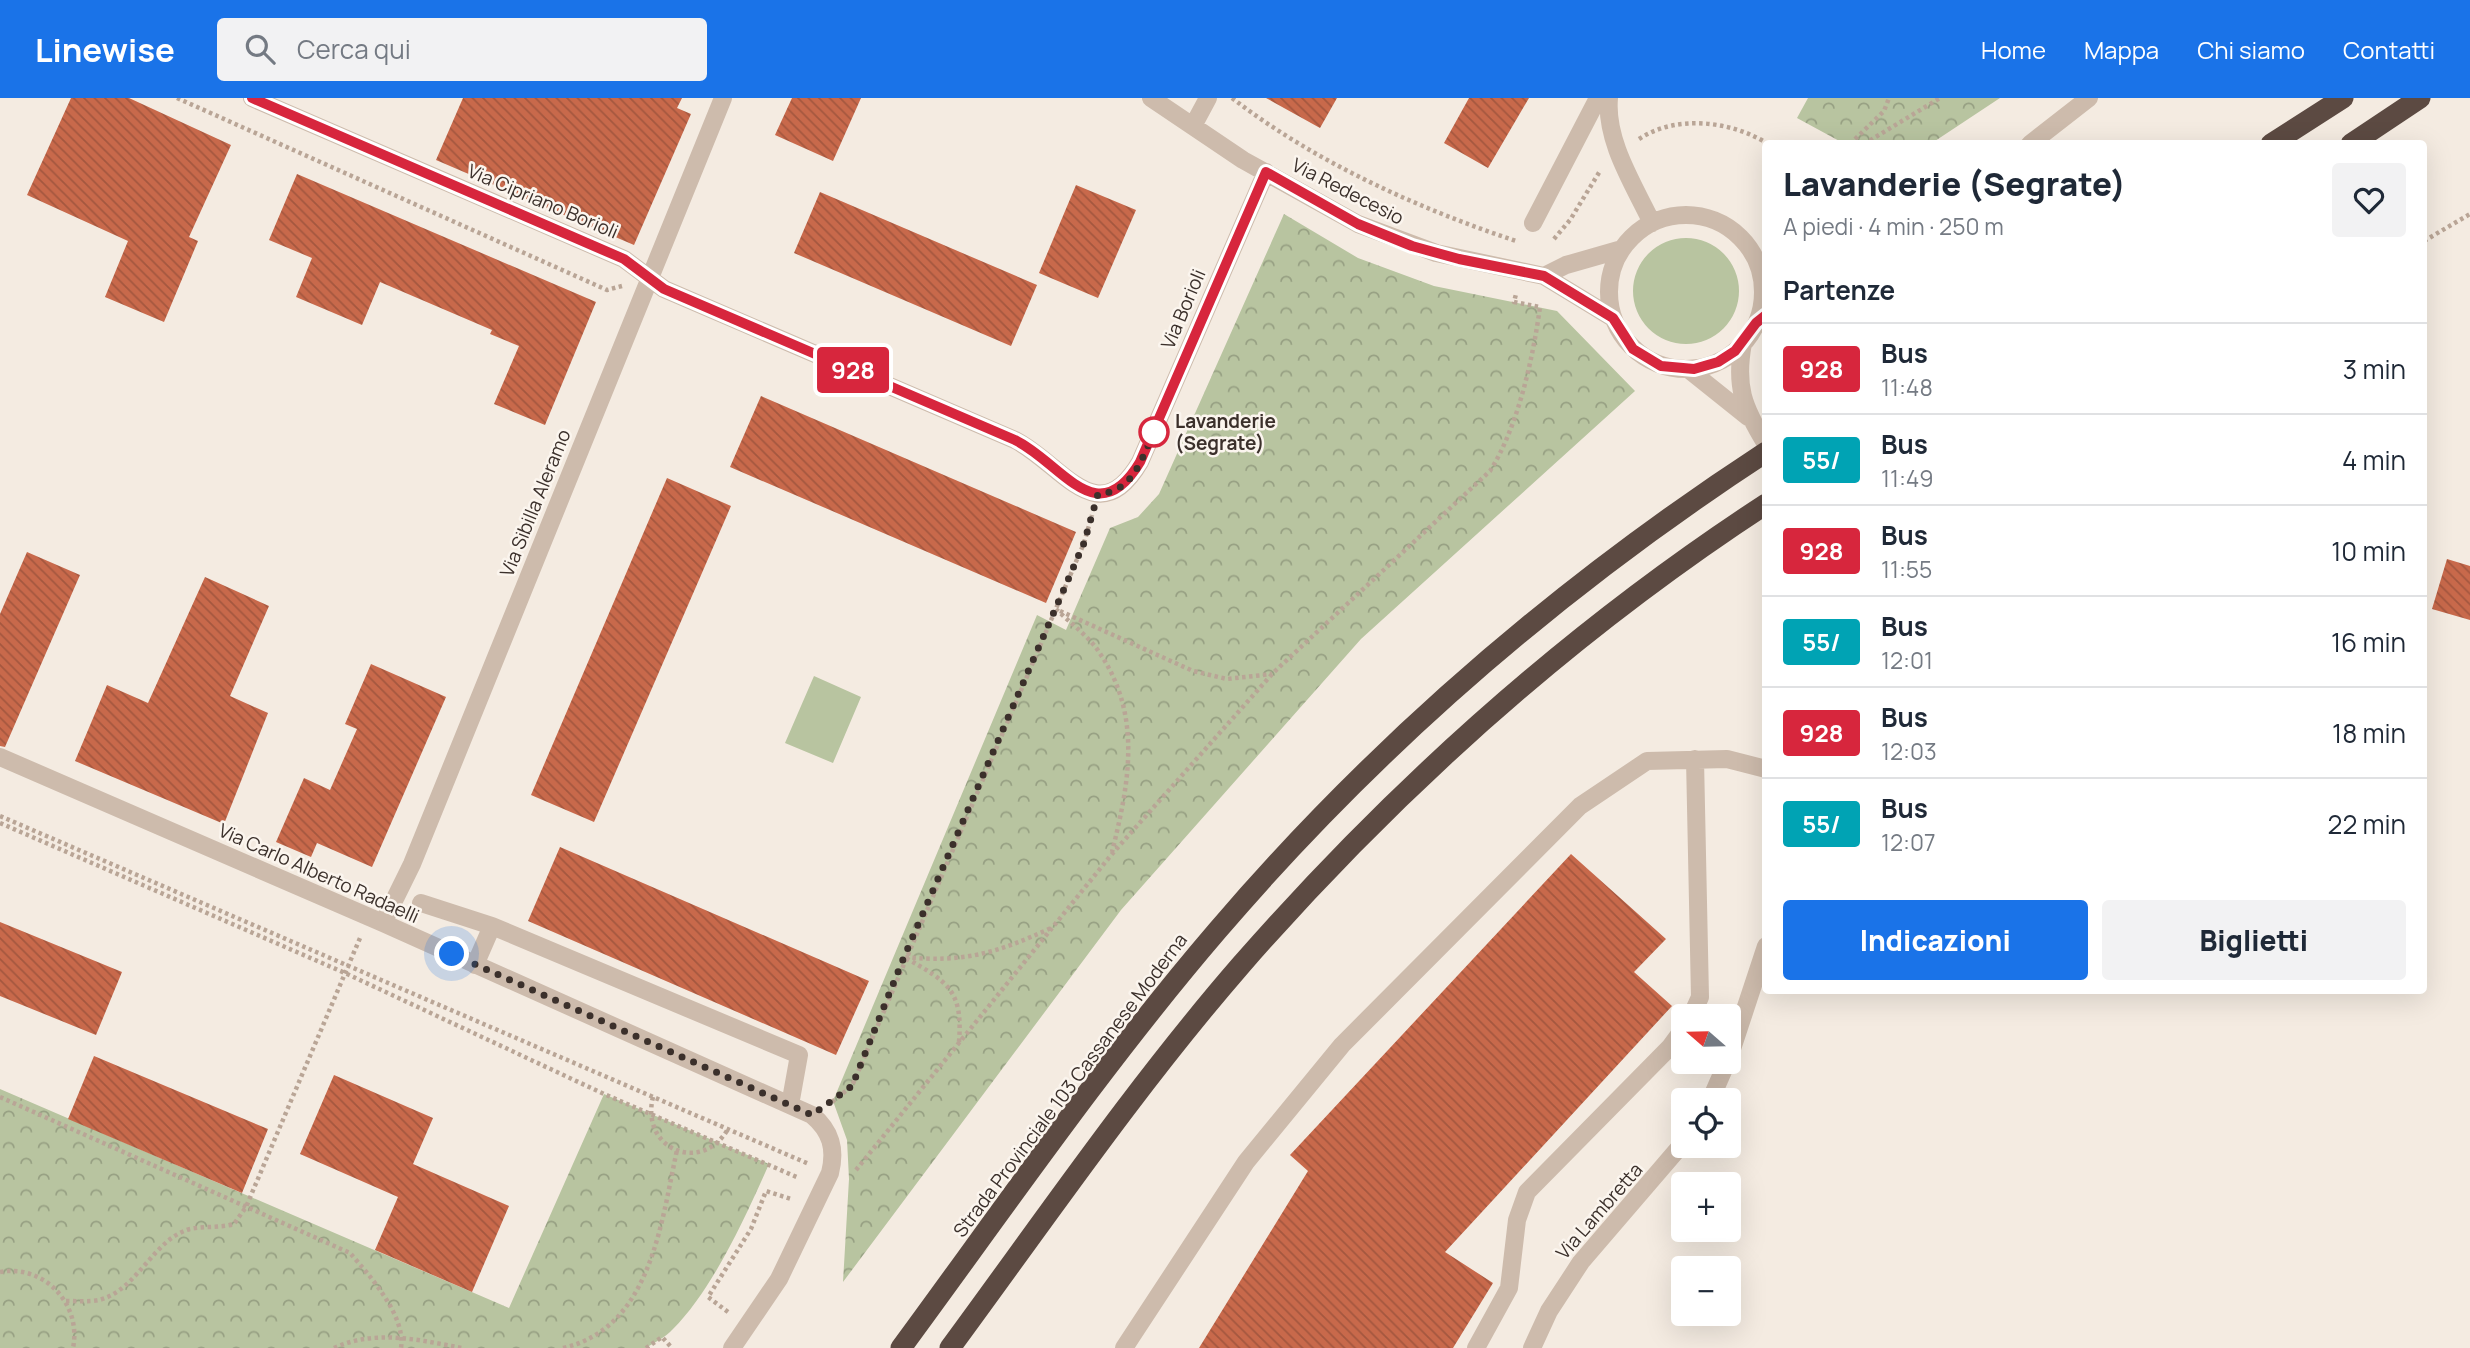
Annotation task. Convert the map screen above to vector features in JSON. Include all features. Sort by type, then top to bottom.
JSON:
[{"type":"highway","points":[[2277,140],[2343,98]]},
{"type":"highway","points":[[2357,140],[2420,98]]},
{"type":"highway","name":"Strada Provinciale 103 Cassanese Moderna","points":[[901,1348],[1142,1023],[1224,922],[1321,817],[1433,709],[1511,641],[1633,544],[1762,456]]},
{"type":"highway","points":[[950,1348],[1175,1046],[1318,881],[1436,763],[1532,678],[1653,583],[1762,507]]},
{"type":"street","name":"Via Cipriano Borioli","points":[[252,98],[624,259],[664,289],[1015,440],[1038,453],[1077,486],[1098,494]]},
{"type":"street","name":"Via Sibilla Aleramo","points":[[376,920],[412,864],[723,98]]},
{"type":"street","name":"Via Redecesio","points":[[1151,98],[1266,172],[1358,224],[1412,246],[1459,259],[1544,276],[1613,318]]},
{"type":"street","points":[[1193,126],[1208,98]]},
{"type":"street","points":[[1533,223],[1598,98]]},
{"type":"street","points":[[1609,98],[1608,111],[1619,153],[1652,223]]},
{"type":"street","points":[[2035,140],[2089,98]]},
{"type":"street","name":"Via Borioli","points":[[1098,494],[1110,493],[1127,484],[1140,462],[1266,172]]},
{"type":"street","points":[[1671,216],[1699,216],[1724,225],[1744,242],[1757,263],[1762,282],[1761,319],[1743,343],[1718,362],[1688,369],[1661,366],[1645,358],[1627,342],[1613,318],[1609,299],[1611,275],[1622,249],[1637,232],[1671,216]]},
{"type":"street","points":[[1744,242],[1762,245]]},
{"type":"street","points":[[1544,276],[1566,265],[1622,249]]},
{"type":"street","points":[[1743,343],[1739,387],[1751,421],[1762,438]]},
{"type":"street","points":[[1688,369],[1721,393],[1751,421]]},
{"type":"street","name":"Via Carlo Alberto Radaelli","points":[[0,757],[376,920],[812,1115]]},
{"type":"street","points":[[1124,1348],[1246,1162],[1342,1045],[1580,806],[1647,761],[1727,759],[1762,768]]},
{"type":"street","points":[[1695,760],[1700,996],[1697,1004]]},
{"type":"street","points":[[421,903],[492,926],[799,1055],[790,1105]]},
{"type":"street","points":[[475,965],[492,926]]},
{"type":"street","points":[[1741,1021],[1762,958]]},
{"type":"street","points":[[1476,1348],[1509,1288],[1517,1220],[1527,1192],[1671,1046]]},
{"type":"street","points":[[732,1348],[779,1279],[830,1173],[833,1160],[830,1137],[812,1115]]},
{"type":"street","name":"Via Lambretta","points":[[1532,1348],[1549,1311],[1581,1262],[1671,1157]]},
{"type":"path","points":[[177,98],[607,290],[649,278]]},
{"type":"path","points":[[1232,98],[1341,166],[1409,201],[1527,245]]},
{"type":"path","points":[[1854,140],[1884,111],[1889,98]]},
{"type":"path","points":[[1871,140],[1940,98]]},
{"type":"path","points":[[2427,238],[2470,214]]},
{"type":"path","points":[[0,816],[849,1179],[1112,854],[1273,673],[1490,471],[1506,438],[1535,344],[1540,307]]},
{"type":"path","points":[[812,1115],[852,1086],[904,957],[1084,543],[1098,494]]},
{"type":"path","points":[[1056,609],[1193,671],[1227,678],[1273,673]]},
{"type":"path","points":[[1056,609],[1101,653],[1119,691],[1130,732],[1126,795],[1112,854]]},
{"type":"path","points":[[0,823],[345,973],[650,1115],[800,1178],[790,1200],[766,1191],[751,1229],[708,1297],[729,1312],[724,1320]]},
{"type":"path","points":[[66,1301],[99,1300],[114,1293],[169,1242],[190,1229],[215,1229],[234,1224],[246,1207],[348,966],[376,920]]},
{"type":"path","points":[[904,957],[942,961],[961,959],[1014,945],[1052,927]]},
{"type":"path","points":[[904,957],[933,973],[953,995],[961,1016],[959,1043]]},
{"type":"path","points":[[0,1097],[350,1253],[380,1287],[402,1337],[401,1348]]},
{"type":"path","points":[[653,1097],[650,1115],[660,1140],[677,1150],[698,1152],[717,1143],[728,1129]]},
{"type":"path","points":[[563,1348],[575,1345],[613,1321],[640,1287],[653,1258],[677,1150]]},
{"type":"path","points":[[0,1272],[11,1270],[33,1273],[52,1285],[66,1301],[74,1322],[73,1348]]},
{"type":"path","points":[[334,1348],[371,1338],[402,1337],[462,1348]]},
{"type":"path","points":[[646,1348],[662,1337],[672,1348]]},
{"type":"green space","points":[[1808,98],[2000,98],[1937,140],[1837,140],[1797,118]]},
{"type":"green space","points":[[1284,214],[1358,258],[1434,286],[1557,311],[1635,391],[1361,639],[1121,910],[843,1282],[849,1179],[847,1140],[833,1101],[1037,615],[1066,630],[1110,528],[1138,517],[1159,494]]},
{"type":"green space","points":[[1686,238],[1706,242],[1724,253],[1735,271],[1739,291],[1735,311],[1724,329],[1706,340],[1686,344],[1666,340],[1648,329],[1637,311],[1633,291],[1637,271],[1648,253],[1666,242]]},
{"type":"green space","points":[[814,676],[861,697],[833,763],[785,743]]},
{"type":"green space","points":[[0,1089],[509,1308],[604,1094],[769,1164],[739,1229],[702,1294],[670,1332],[646,1348],[0,1348]]},
{"type":"building","points":[[71,98],[129,98],[231,145],[189,237],[198,241],[164,322],[105,297],[128,241],[27,195]]},
{"type":"building","points":[[463,98],[682,98],[677,108],[691,114],[634,245],[436,160]]},
{"type":"building","points":[[792,98],[861,98],[833,161],[775,135]]},
{"type":"building","points":[[1266,98],[1337,98],[1320,128]]},
{"type":"building","points":[[1469,98],[1529,98],[1488,168],[1444,143]]},
{"type":"building","points":[[297,174],[596,302],[545,425],[494,404],[519,346],[490,334],[492,330],[380,282],[362,325],[296,297],[312,258],[269,240]]},
{"type":"building","points":[[1076,185],[1136,210],[1098,298],[1039,273]]},
{"type":"building","points":[[820,192],[1037,285],[1011,346],[794,253]]},
{"type":"building","points":[[761,396],[1076,532],[1046,603],[730,467]]},
{"type":"building","points":[[667,478],[731,506],[594,822],[531,795]]},
{"type":"building","points":[[27,552],[80,575],[5,747],[0,746],[0,614]]},
{"type":"building","points":[[2447,559],[2470,566],[2470,620],[2432,609]]},
{"type":"building","points":[[205,577],[269,606],[230,696],[268,713],[224,824],[75,761],[107,685],[148,703]]},
{"type":"building","points":[[371,664],[446,697],[372,867],[317,843],[311,857],[276,842],[304,778],[330,790],[357,729],[345,724]]},
{"type":"building","points":[[560,847],[869,981],[836,1055],[528,921]]},
{"type":"building","points":[[1571,854],[1666,939],[1634,972],[1671,1007],[1445,1252],[1493,1283],[1453,1348],[1199,1348],[1308,1171],[1290,1155]]},
{"type":"building","points":[[0,922],[122,972],[96,1035],[0,996]]},
{"type":"building","points":[[94,1056],[268,1129],[242,1193],[68,1119]]},
{"type":"building","points":[[334,1075],[433,1118],[413,1164],[509,1206],[472,1292],[375,1250],[398,1197],[300,1154]]},
{"type":"bus line","name":"928","points":[[252,98],[624,259],[664,289],[1015,440],[1038,453],[1069,481],[1098,494],[1110,493],[1127,484],[1140,462],[1266,172],[1358,224],[1412,246],[1459,259],[1544,276],[1613,318],[1622,336],[1633,349],[1661,366],[1694,369],[1718,362],[1735,351],[1762,318]]},
{"type":"place","name":"Lavanderie (Segrate)","points":[[1154,432]]},
{"type":"route","points":[[452,954],[812,1115],[833,1101],[852,1086],[904,957],[1084,543],[1098,494],[1110,493],[1127,484],[1154,432]]}]
